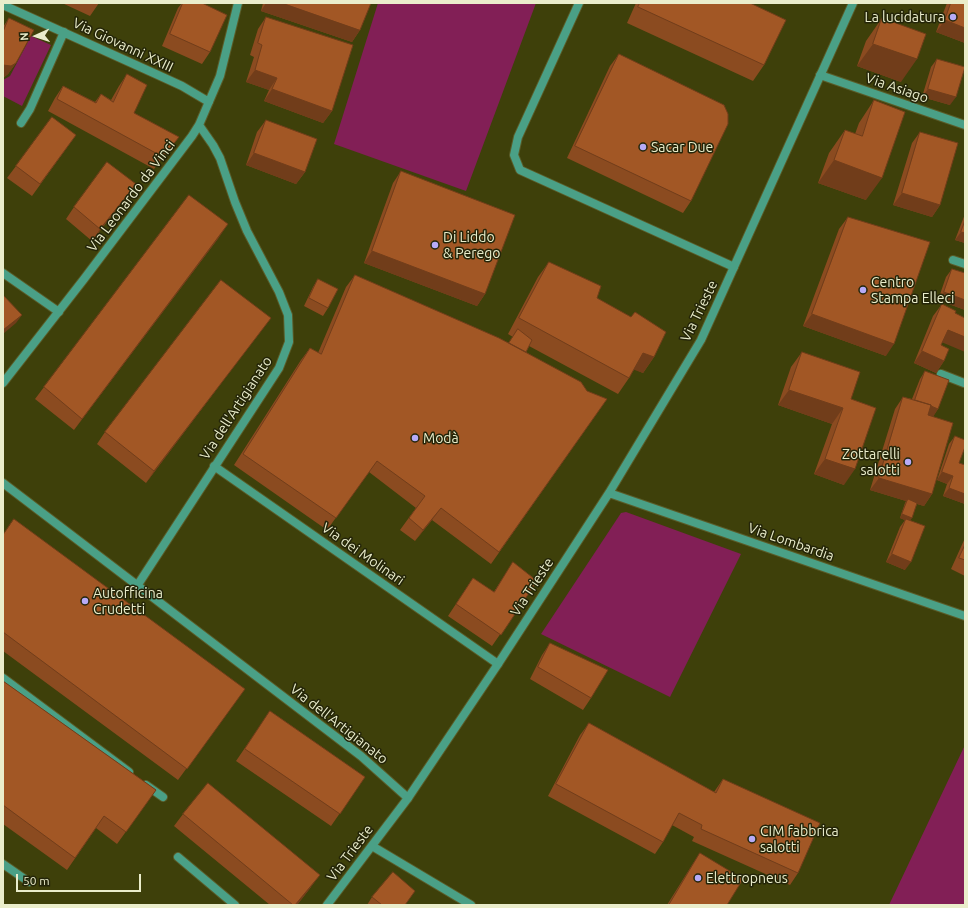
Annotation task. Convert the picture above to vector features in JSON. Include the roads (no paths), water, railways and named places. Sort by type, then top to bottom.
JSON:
[{"type":"street","name":"Via Leonardo da Vinci","points":[[3,383],[59,312],[192,136],[220,76],[238,3]]},
{"type":"street","points":[[579,3],[518,137],[514,155],[520,170],[734,267]]},
{"type":"street","name":"Via Trieste","points":[[327,905],[408,798],[498,664],[608,493],[701,340],[853,3]]},
{"type":"street","name":"Via Giovanni XXIII","points":[[3,6],[182,86],[209,102]]},
{"type":"street","points":[[21,123],[30,109],[64,32]]},
{"type":"street","name":"Via Asiago","points":[[820,75],[965,126]]},
{"type":"street","name":"Via dell'Artigianato","points":[[137,586],[279,368],[289,342],[288,315],[280,292],[247,231],[220,158],[213,144],[198,125]]},
{"type":"street","points":[[953,260],[965,264]]},
{"type":"street","points":[[3,273],[59,312]]},
{"type":"street","points":[[941,374],[965,382]]},
{"type":"street","name":"Via dei Molinari","points":[[214,466],[498,664]]},
{"type":"street","name":"Via dell'Artigianato","points":[[3,483],[361,756],[408,798]]},
{"type":"street","name":"Via Lombardia","points":[[608,493],[965,616]]},
{"type":"street","points":[[3,678],[163,797]]},
{"type":"street","points":[[372,846],[471,905]]},
{"type":"street","points":[[178,857],[235,905]]},
{"type":"street","points":[[3,864],[29,882]]},
{"type":"place","name":"La lucidatura","points":[[953,17]]},
{"type":"place","name":"Sacar Due","points":[[643,147]]},
{"type":"place","name":"Di Liddo & Perego","points":[[435,245]]},
{"type":"place","name":"Centro Stampa Elleci","points":[[863,290]]},
{"type":"place","name":"Modà","points":[[415,438]]},
{"type":"place","name":"Zottarelli salotti","points":[[908,462]]},
{"type":"place","name":"Autofficina Crudetti","points":[[85,601]]},
{"type":"place","name":"CIM fabbrica salotti","points":[[752,839]]},
{"type":"place","name":"Elettropneus","points":[[698,878]]}]
